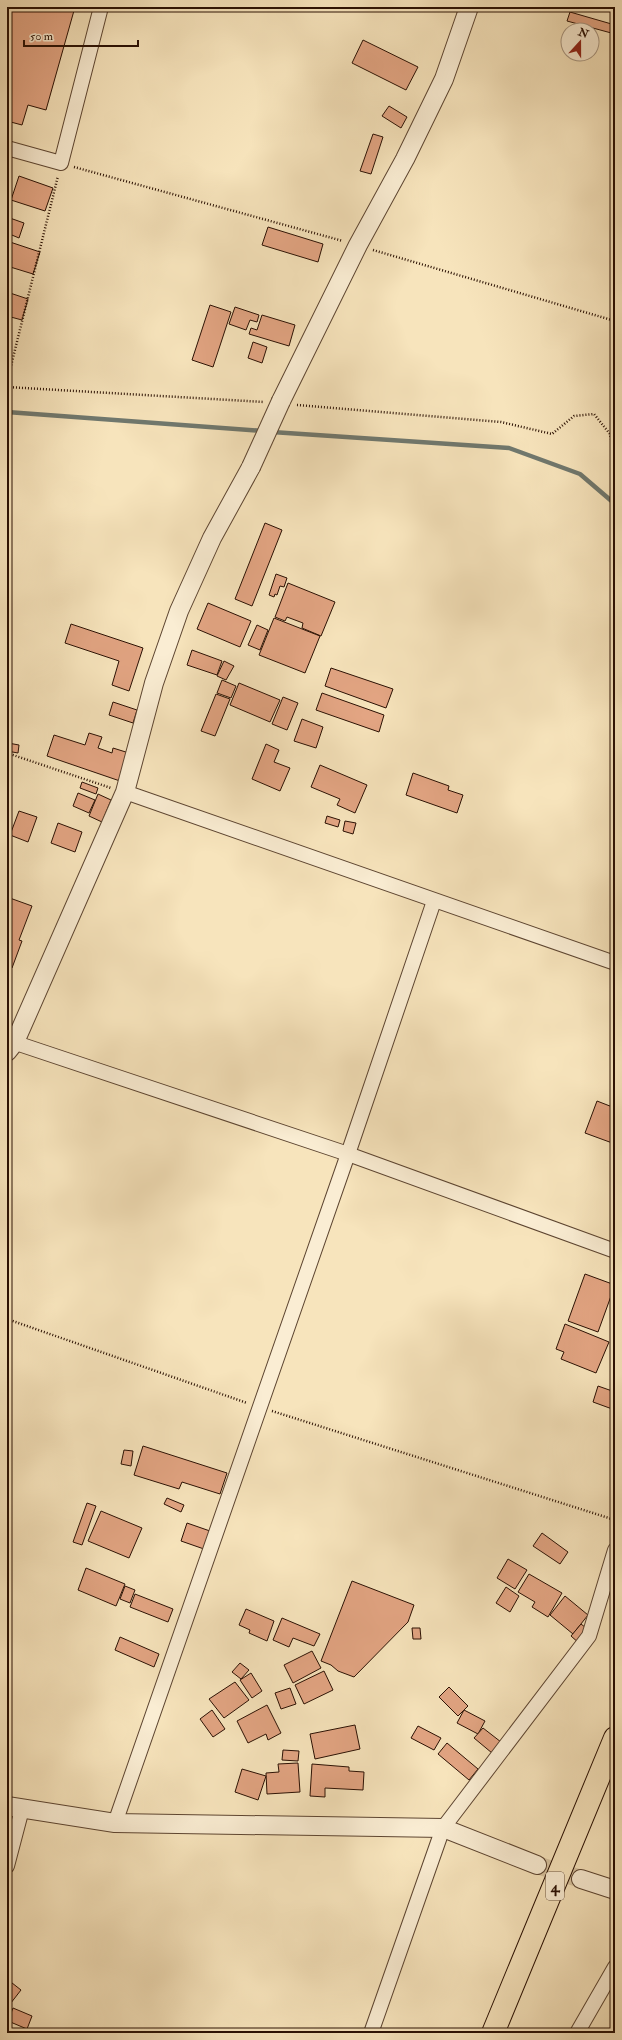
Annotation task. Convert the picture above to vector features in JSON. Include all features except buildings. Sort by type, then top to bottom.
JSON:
[{"type":"highway","name":"4","points":[[493,2033],[615,1738]]},
{"type":"street","points":[[7,148],[61,163],[101,7]]},
{"type":"street","points":[[469,7],[444,79],[405,159],[358,245],[283,403],[212,538],[179,611],[154,683],[125,792],[10,1045],[348,1154],[615,1251]]},
{"type":"street","points":[[125,792],[615,963]]},
{"type":"street","points":[[115,1823],[348,1154],[434,901]]},
{"type":"street","points":[[371,2033],[443,1828],[589,1636],[615,1550]]},
{"type":"street","points":[[7,1866],[14,1807],[115,1823],[443,1828],[537,1864]]},
{"type":"street","points":[[581,1879],[615,1890]]},
{"type":"street","points":[[577,2033],[615,1967]]},
{"type":"path","points":[[9,374],[61,163],[358,245],[615,321]]},
{"type":"path","points":[[7,387],[283,403],[501,422],[552,434],[574,416],[594,414],[610,434],[615,457]]},
{"type":"path","points":[[7,753],[125,792]]},
{"type":"path","points":[[7,1319],[260,1408],[615,1520]]},
{"type":"waterway","points":[[7,412],[263,431]]},
{"type":"waterway","points":[[272,432],[509,448],[580,474],[615,504]]},
{"type":"tunnel","points":[[537,1865],[581,1879]]}]
